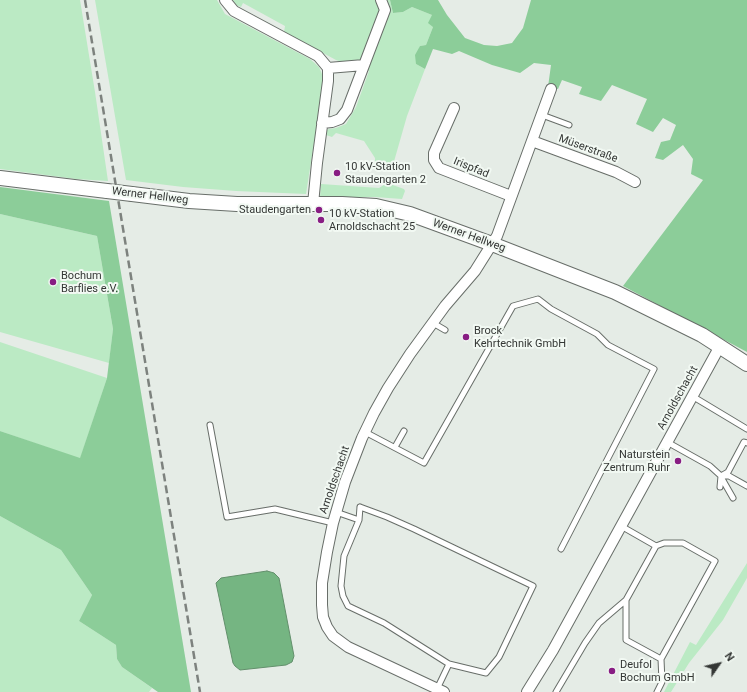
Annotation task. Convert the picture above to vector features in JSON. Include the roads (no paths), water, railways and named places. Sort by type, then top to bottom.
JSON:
[{"type":"main road","name":"Werner Hellweg","points":[[0,178],[189,201],[237,204],[342,204],[384,208],[410,214],[616,292],[686,327],[720,346],[747,364]]},
{"type":"street","points":[[225,0],[234,11],[318,56],[328,68],[328,81],[313,204]]},
{"type":"street","points":[[322,123],[332,122],[340,119],[344,115],[385,10],[380,0]]},
{"type":"street","points":[[328,68],[364,65]]},
{"type":"street","points":[[492,244],[497,236],[551,89]]},
{"type":"street","name":"Irispfad","points":[[454,108],[434,154],[434,160],[439,168],[511,196]]},
{"type":"street","name":"Müserstraße","points":[[532,141],[616,172],[634,182]]},
{"type":"street","name":"Arnoldschacht","points":[[440,691],[348,647],[333,636],[327,627],[323,616],[321,594],[324,568],[336,512],[352,463],[365,432],[388,388],[433,323],[474,271],[492,244]]},
{"type":"street","name":"Arnoldschacht","points":[[527,692],[553,650],[720,346]]},
{"type":"lane","points":[[542,115],[569,125]]},
{"type":"lane","points":[[365,432],[424,463],[472,375],[513,306],[538,299],[597,334],[608,346],[654,369],[561,548]]},
{"type":"lane","points":[[433,323],[445,330]]},
{"type":"lane","points":[[692,396],[747,429]]},
{"type":"lane","points":[[210,425],[227,517],[274,509],[333,523]]},
{"type":"lane","points":[[395,447],[404,431]]},
{"type":"lane","points":[[667,442],[710,466],[721,476],[733,498]]},
{"type":"lane","points":[[721,476],[728,472],[744,442],[747,443]]},
{"type":"lane","points":[[721,476],[729,476],[747,486]]},
{"type":"lane","points":[[720,486],[721,476]]},
{"type":"lane","points":[[360,507],[387,517],[532,586],[499,657],[486,673],[449,664],[384,623],[348,606],[343,596],[341,586],[344,556],[359,520],[360,507]]},
{"type":"lane","points":[[336,512],[359,520]]},
{"type":"lane","points":[[621,526],[656,546]]},
{"type":"lane","points":[[556,692],[585,643],[599,623],[626,600],[656,546],[664,543],[683,543],[715,561],[661,659],[662,682],[657,692]]},
{"type":"lane","points":[[626,600],[626,640],[661,659]]},
{"type":"lane","points":[[440,691],[449,664]]},
{"type":"railway","points":[[85,0],[200,692]]},
{"type":"place","name":"10 kV-Station Staudengarten 2","points":[[337,173]]},
{"type":"place","name":"Staudengarten","points":[[319,210]]},
{"type":"place","name":"10 kV-Station Arnoldschacht 25","points":[[321,220]]},
{"type":"place","name":"Bochum Barflies e.V.","points":[[53,282]]},
{"type":"place","name":"Brock Kehrtechnik GmbH","points":[[466,337]]},
{"type":"place","name":"Naturstein Zentrum Ruhr","points":[[678,461]]},
{"type":"place","name":"Deufol Bochum GmbH","points":[[612,671]]}]
